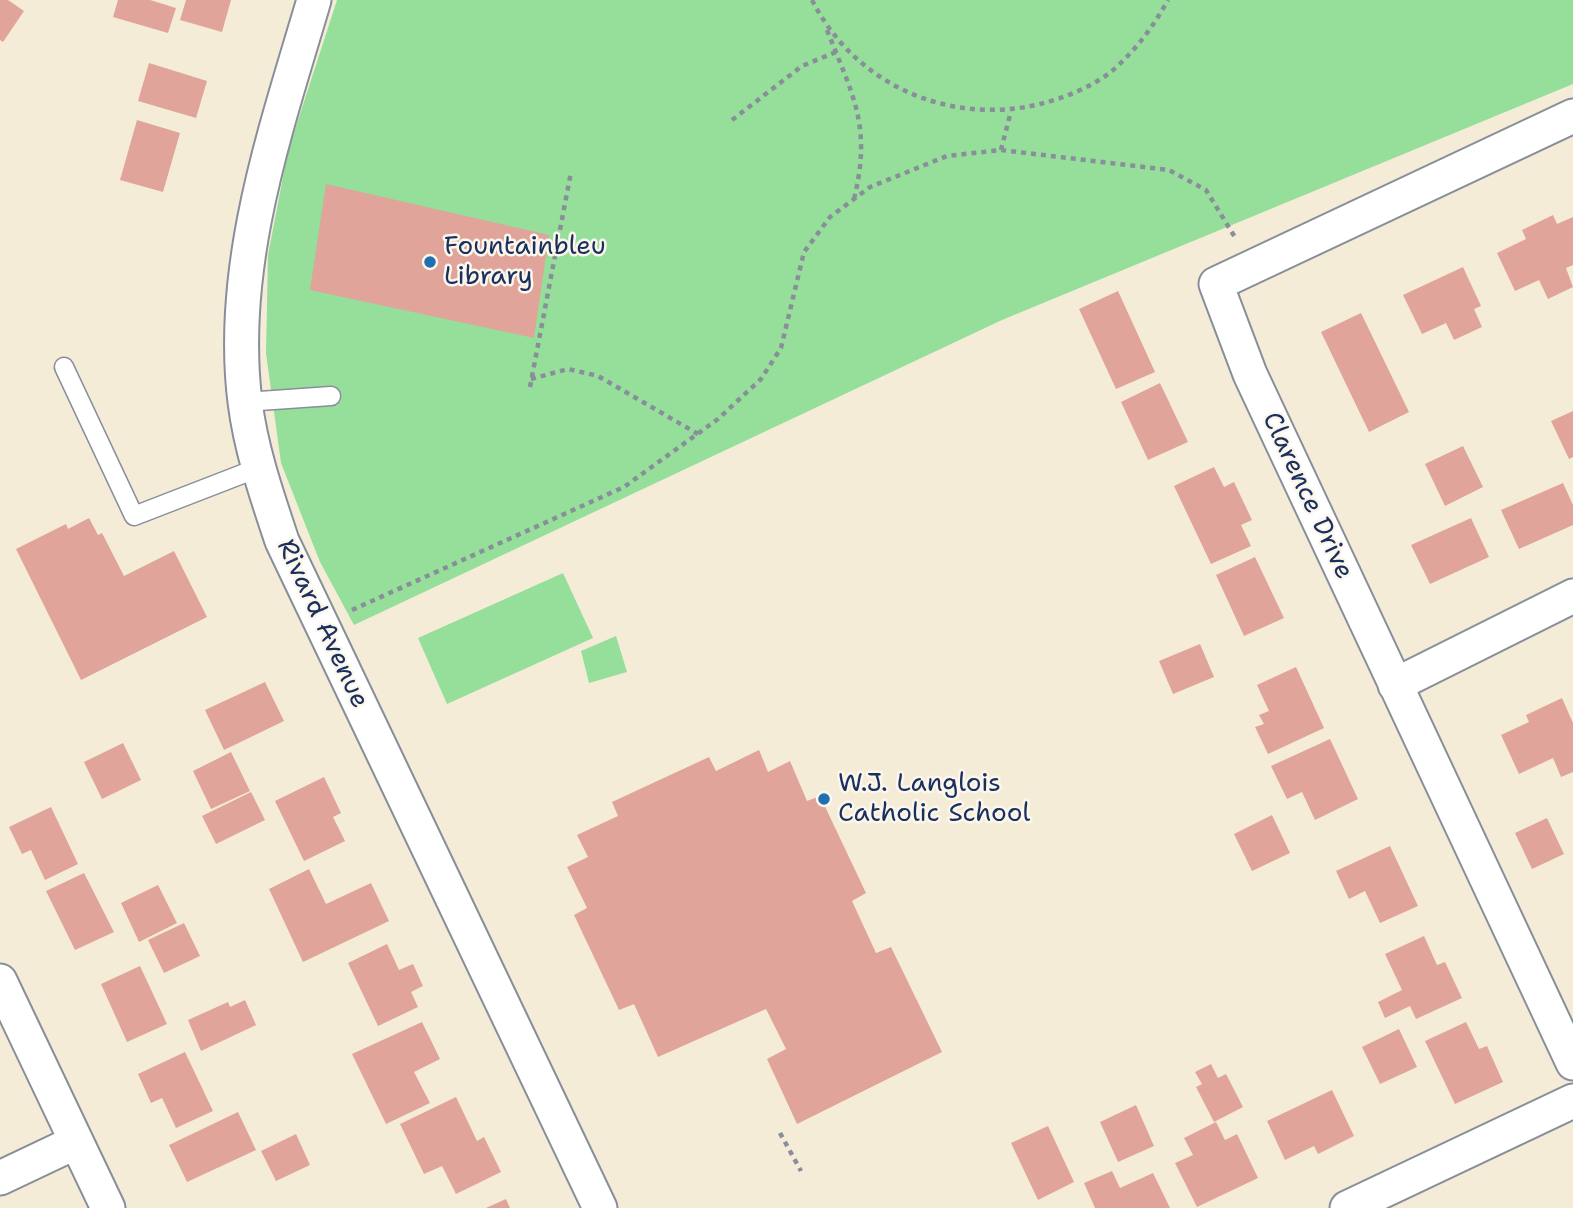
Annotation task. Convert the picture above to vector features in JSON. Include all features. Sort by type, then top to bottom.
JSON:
[{"type":"street","name":"Rivard Avenue","points":[[314,0],[274,138],[250,245],[242,323],[245,402],[258,468],[282,541],[600,1208]]},
{"type":"street","name":"Clarence Drive","points":[[1573,116],[1216,284],[1250,374],[1573,1063]]},
{"type":"street","points":[[1395,685],[1573,597]]},
{"type":"street","points":[[0,981],[108,1208]]},
{"type":"street","points":[[1348,1208],[1573,1101]]},
{"type":"street","points":[[0,1178],[76,1142]]},
{"type":"lane","points":[[64,367],[134,516],[258,468]]},
{"type":"lane","points":[[245,402],[331,396]]},
{"type":"path","points":[[812,0],[858,107],[863,135],[861,168],[854,200]]},
{"type":"path","points":[[824,24],[860,64],[906,93],[957,109],[1011,111],[1064,98],[1111,72],[1149,33],[1168,0]]},
{"type":"path","points":[[732,120],[802,66],[836,52]]},
{"type":"path","points":[[1001,150],[1011,111]]},
{"type":"path","points":[[356,608],[624,487],[698,434],[761,379],[780,348],[804,252],[831,218],[870,187],[947,156],[1001,150],[1169,170],[1206,190],[1233,234]]},
{"type":"path","points":[[530,387],[571,172]]},
{"type":"path","points":[[531,379],[568,369],[598,376],[698,434]]},
{"type":"path","points":[[780,1133],[801,1171]]},
{"type":"green space","points":[[337,0],[1573,0],[1573,84],[1002,320],[354,625],[320,562],[281,463],[266,353],[268,255],[288,151]]},
{"type":"green space","points":[[563,573],[593,638],[447,704],[418,638]]},
{"type":"green space","points":[[616,636],[627,672],[589,683],[581,651]]},
{"type":"building","points":[[0,0],[8,0],[24,11],[3,42],[0,40]]},
{"type":"building","points":[[118,0],[150,0],[176,8],[168,33],[113,17]]},
{"type":"building","points":[[186,0],[231,0],[222,32],[180,20]]},
{"type":"building","points":[[149,63],[207,81],[196,118],[138,101]]},
{"type":"building","points":[[137,120],[180,133],[163,192],[120,180]]},
{"type":"building","name":"Fountainbleu Library","points":[[326,184],[549,235],[534,338],[310,290]]},
{"type":"building","points":[[1553,215],[1557,224],[1573,217],[1573,265],[1566,268],[1573,287],[1548,299],[1539,280],[1515,291],[1497,253],[1526,239],[1522,230]]},
{"type":"building","points":[[1463,267],[1481,306],[1474,309],[1482,327],[1454,340],[1446,323],[1422,334],[1403,295]]},
{"type":"building","points":[[1118,291],[1155,372],[1116,389],[1079,309]]},
{"type":"building","points":[[1361,313],[1409,412],[1369,432],[1321,332]]},
{"type":"building","points":[[1160,383],[1188,442],[1148,460],[1121,402]]},
{"type":"building","points":[[1573,411],[1573,457],[1569,459],[1551,421]]},
{"type":"building","points":[[1463,446],[1483,487],[1445,506],[1425,464]]},
{"type":"building","points":[[1214,467],[1224,487],[1234,482],[1252,520],[1241,525],[1251,546],[1211,564],[1174,486]]},
{"type":"building","points":[[1563,483],[1573,505],[1573,525],[1519,549],[1501,510]]},
{"type":"building","points":[[89,518],[98,535],[102,533],[124,576],[174,551],[207,617],[81,680],[16,549],[66,524],[68,529]]},
{"type":"building","points":[[1471,518],[1489,557],[1430,584],[1411,545]]},
{"type":"building","points":[[1255,557],[1284,618],[1244,636],[1216,575]]},
{"type":"building","points":[[1200,644],[1214,677],[1173,694],[1159,661]]},
{"type":"building","points":[[1296,667],[1324,728],[1268,754],[1255,727],[1264,724],[1259,715],[1269,711],[1257,685]]},
{"type":"building","points":[[265,682],[284,721],[224,750],[205,710]]},
{"type":"building","points":[[1562,698],[1573,723],[1573,772],[1561,777],[1553,758],[1519,774],[1501,735],[1529,722],[1526,715]]},
{"type":"building","points":[[1330,739],[1358,799],[1315,820],[1302,792],[1287,799],[1271,766]]},
{"type":"building","points":[[123,743],[141,780],[102,799],[84,762]]},
{"type":"building","points":[[759,750],[768,772],[790,761],[807,801],[820,796],[866,893],[852,901],[876,953],[891,947],[942,1052],[797,1124],[767,1059],[786,1049],[766,1009],[658,1057],[634,1004],[619,1010],[574,915],[587,908],[567,867],[588,857],[577,835],[618,816],[612,802],[709,757],[716,771]]},
{"type":"building","points":[[231,752],[250,791],[211,809],[193,771]]},
{"type":"building","points":[[324,777],[341,813],[333,817],[345,841],[304,861],[275,801]]},
{"type":"building","points":[[251,792],[265,820],[216,844],[202,816]]},
{"type":"building","points":[[51,807],[78,864],[45,880],[31,850],[22,854],[9,827]]},
{"type":"building","points":[[1272,815],[1290,853],[1252,871],[1234,834]]},
{"type":"building","points":[[1547,818],[1564,854],[1532,869],[1515,833]]},
{"type":"building","points":[[1390,846],[1418,906],[1380,923],[1365,891],[1349,899],[1336,871]]},
{"type":"building","points":[[309,869],[326,904],[371,883],[389,921],[303,962],[269,889]]},
{"type":"building","points":[[84,873],[114,932],[75,950],[46,891]]},
{"type":"building","points":[[158,885],[177,923],[139,942],[121,903]]},
{"type":"building","points":[[184,923],[200,956],[164,973],[148,940]]},
{"type":"building","points":[[1424,936],[1437,965],[1445,962],[1462,998],[1416,1019],[1410,1006],[1385,1018],[1378,1002],[1402,990],[1385,954]]},
{"type":"building","points":[[387,944],[399,970],[413,964],[423,986],[411,992],[418,1007],[378,1026],[348,963]]},
{"type":"building","points":[[140,966],[167,1024],[127,1042],[101,984]]},
{"type":"building","points":[[245,1000],[256,1025],[201,1051],[188,1020],[228,1002],[230,1007]]},
{"type":"building","points":[[422,1022],[440,1059],[414,1072],[430,1103],[386,1124],[352,1054]]},
{"type":"building","points":[[1466,1022],[1479,1049],[1487,1046],[1503,1082],[1455,1104],[1425,1041]]},
{"type":"building","points":[[1399,1029],[1417,1067],[1380,1084],[1362,1047]]},
{"type":"building","points":[[185,1052],[213,1111],[176,1128],[162,1098],[151,1103],[138,1074]]},
{"type":"building","points":[[1211,1064],[1218,1078],[1226,1074],[1243,1107],[1214,1122],[1196,1087],[1202,1084],[1195,1072]]},
{"type":"building","points":[[1332,1090],[1354,1136],[1318,1154],[1314,1146],[1285,1160],[1267,1121]]},
{"type":"building","points":[[456,1097],[477,1141],[484,1137],[501,1172],[456,1194],[442,1166],[424,1174],[400,1124]]},
{"type":"building","points":[[1136,1105],[1154,1146],[1118,1162],[1100,1122]]},
{"type":"building","points":[[238,1112],[256,1150],[187,1182],[169,1145]]},
{"type":"building","points":[[1216,1122],[1225,1140],[1237,1134],[1258,1178],[1197,1207],[1175,1163],[1193,1155],[1184,1138]]},
{"type":"building","points":[[1048,1126],[1074,1182],[1038,1200],[1011,1143]]},
{"type":"building","points":[[296,1134],[310,1165],[276,1181],[261,1151]]},
{"type":"building","points":[[1112,1171],[1120,1188],[1153,1173],[1170,1208],[1095,1208],[1084,1183]]},
{"type":"building","points":[[506,1199],[510,1208],[486,1208]]},
{"type":"place","name":"Fountainbleu Library","points":[[430,262]]},
{"type":"place","name":"W.J. Langlois Catholic School","points":[[824,799]]}]
